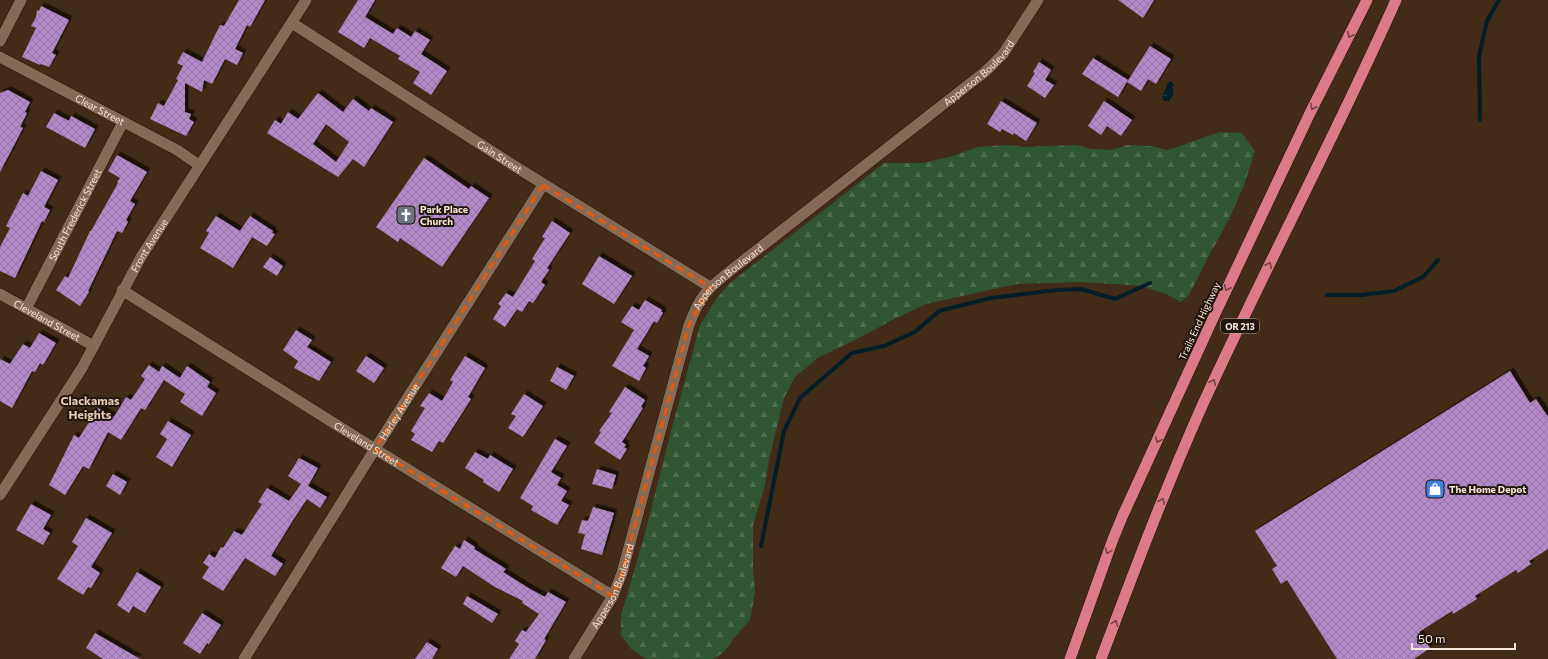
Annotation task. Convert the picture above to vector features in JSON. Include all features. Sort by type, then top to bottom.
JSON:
[{"type":"highway","name":"Trails End Highway","points":[[1070,659],[1113,539],[1126,508],[1310,113],[1367,0]]},
{"type":"highway","name":"OR 213","points":[[1101,659],[1171,478],[1202,406],[1396,0]]},
{"type":"street","points":[[0,41],[21,0]]},
{"type":"street","name":"Front Avenue","points":[[0,495],[75,380],[141,257],[306,0]]},
{"type":"street","name":"Apperson Boulevard","points":[[574,659],[612,596],[622,573],[690,325],[700,300],[710,287],[986,71],[1003,54],[1038,0]]},
{"type":"street","name":"Gain Street","points":[[292,23],[543,185],[710,287]]},
{"type":"street","name":"Clear Street","points":[[0,57],[176,150],[199,165]]},
{"type":"street","name":"South Frederick Street","points":[[27,308],[123,122]]},
{"type":"street","name":"Harley Avenue","points":[[244,659],[375,449],[543,185]]},
{"type":"street","name":"Cleveland Street","points":[[122,290],[612,596]]},
{"type":"street","name":"Cleveland Street","points":[[0,294],[94,346]]},
{"type":"highlighted area","points":[[543,185],[710,287],[689,325],[622,573],[613,596],[375,449]]},
{"type":"green space","points":[[1220,132],[1242,133],[1255,151],[1244,185],[1229,219],[1189,295],[1181,302],[1166,294],[1142,286],[1082,282],[1017,284],[926,304],[819,357],[795,377],[784,398],[769,460],[765,485],[753,525],[753,570],[755,592],[750,620],[723,653],[713,659],[646,659],[631,649],[621,635],[621,615],[644,537],[700,325],[717,298],[730,283],[884,163],[923,163],[953,156],[978,147],[1006,145],[1023,147],[1076,145],[1091,149],[1112,150],[1127,145],[1151,146],[1168,150]]},
{"type":"water","points":[[1171,81],[1174,85],[1173,95],[1169,101],[1164,101],[1162,97],[1168,83]]},
{"type":"building","points":[[239,0],[265,0],[250,27],[247,25],[235,49],[243,53],[237,65],[225,59],[212,84],[204,80],[202,92],[185,83],[185,112],[191,114],[189,119],[194,122],[186,136],[150,119],[158,103],[164,106],[178,80],[176,79],[183,66],[177,63],[183,52],[202,62],[220,25],[224,26]]},
{"type":"building","points":[[358,0],[375,0],[365,17],[393,34],[397,28],[411,37],[415,31],[430,40],[421,54],[447,71],[431,95],[413,83],[420,72],[398,59],[400,56],[370,38],[364,48],[338,32]]},
{"type":"building","points":[[1118,0],[1154,0],[1143,18]]},
{"type":"building","points":[[41,6],[69,20],[52,53],[56,55],[49,67],[40,65],[22,57],[36,28],[31,26],[36,17],[37,10],[39,11]]},
{"type":"building","points":[[1150,46],[1171,59],[1156,84],[1148,79],[1141,91],[1127,82]]},
{"type":"building","points":[[1093,58],[1128,80],[1118,97],[1082,74]]},
{"type":"building","points":[[1039,62],[1051,70],[1045,80],[1054,85],[1045,98],[1027,86],[1035,73],[1033,72]]},
{"type":"building","points":[[8,90],[30,102],[25,112],[27,113],[20,127],[23,128],[0,172],[0,93]]},
{"type":"building","points":[[318,93],[343,112],[353,99],[369,111],[371,108],[393,122],[364,167],[353,159],[338,177],[267,133],[275,120],[281,124],[288,112],[298,119]],"holes":[[[326,124],[349,142],[336,162],[313,144]]]},
{"type":"building","points":[[1001,101],[1037,123],[1026,141],[1014,133],[1013,135],[1002,129],[1000,132],[987,124]]},
{"type":"building","points":[[1104,101],[1132,120],[1121,136],[1107,126],[1101,135],[1088,126]]},
{"type":"building","points":[[54,113],[69,121],[71,116],[95,129],[85,148],[46,127]]},
{"type":"building","points":[[117,155],[147,172],[130,201],[135,204],[126,220],[128,222],[122,233],[117,231],[88,291],[89,292],[80,306],[56,290],[65,276],[68,278],[90,231],[118,183],[117,182],[120,178],[108,171]]},
{"type":"building","name":"Park Place Church","points":[[424,158],[469,189],[471,186],[489,198],[442,267],[400,238],[398,242],[376,227]]},
{"type":"building","points":[[41,171],[58,180],[44,207],[50,210],[44,222],[42,221],[15,278],[0,271],[0,247],[10,228],[6,226],[23,193],[28,196]]},
{"type":"building","points":[[216,216],[240,231],[250,216],[273,231],[272,233],[275,234],[267,246],[252,237],[233,268],[200,248],[209,233],[206,231]]},
{"type":"building","points":[[552,221],[570,233],[547,268],[549,270],[541,282],[545,285],[533,303],[529,301],[522,312],[517,309],[505,327],[493,319],[501,306],[498,304],[506,293],[513,297],[535,261],[532,259],[545,238],[542,237]]},
{"type":"building","points":[[599,256],[632,276],[614,304],[582,284]]},
{"type":"building","points":[[270,257],[283,266],[277,276],[263,267]]},
{"type":"building","points":[[645,300],[662,310],[661,311],[663,313],[657,323],[654,321],[637,349],[649,356],[643,366],[646,368],[639,381],[612,366],[634,330],[621,322],[632,306],[639,310]]},
{"type":"building","points":[[296,330],[312,340],[307,347],[331,362],[319,381],[294,368],[298,361],[283,350]]},
{"type":"building","points":[[39,333],[56,343],[43,365],[40,363],[35,372],[32,371],[12,408],[0,401],[0,359],[10,364],[23,344],[30,348]]},
{"type":"building","points":[[366,356],[384,368],[374,383],[356,371]]},
{"type":"building","points":[[465,356],[485,368],[468,397],[471,399],[443,443],[439,441],[432,452],[411,440],[415,434],[411,431],[425,408],[420,406],[429,393],[442,401],[453,382],[450,380]]},
{"type":"building","points":[[149,365],[159,372],[162,366],[180,378],[187,366],[210,382],[207,387],[216,393],[202,416],[180,402],[185,394],[164,380],[145,410],[141,408],[121,440],[108,432],[89,469],[83,466],[65,495],[49,485],[74,435],[79,438],[98,408],[114,417],[126,397],[131,400],[145,379],[141,376]]},
{"type":"building","points":[[557,367],[574,376],[566,390],[550,381]]},
{"type":"building","name":"The Home Depot","points":[[1510,371],[1530,403],[1536,399],[1548,417],[1548,549],[1529,561],[1531,564],[1518,573],[1516,570],[1475,596],[1477,599],[1453,614],[1452,611],[1419,632],[1430,648],[1414,659],[1337,659],[1287,580],[1281,584],[1272,569],[1277,566],[1255,531]]},
{"type":"building","points":[[625,387],[645,400],[641,407],[643,408],[622,442],[626,445],[624,447],[627,449],[620,460],[594,443],[601,432],[599,431],[612,413],[609,412]]},
{"type":"building","points":[[524,394],[543,406],[523,437],[508,428],[516,416],[511,414]]},
{"type":"building","points":[[168,421],[191,435],[172,467],[156,457],[167,439],[160,434]]},
{"type":"building","points":[[555,439],[567,446],[551,472],[561,478],[557,485],[567,491],[561,501],[569,505],[557,525],[531,510],[533,506],[520,498]]},
{"type":"building","points":[[475,452],[488,459],[490,455],[513,469],[499,492],[465,468]]},
{"type":"building","points":[[299,458],[318,468],[308,486],[327,497],[320,508],[307,499],[293,520],[271,556],[283,564],[275,576],[245,558],[223,591],[202,578],[209,567],[203,563],[209,554],[215,558],[221,547],[223,548],[234,531],[242,535],[262,504],[258,502],[267,488],[289,501],[301,484],[288,476]]},
{"type":"building","points":[[597,469],[616,475],[612,489],[592,484]]},
{"type":"building","points":[[113,474],[127,482],[120,495],[106,486]]},
{"type":"building","points":[[31,504],[51,515],[43,529],[50,533],[43,545],[16,530]]},
{"type":"building","points":[[593,507],[614,513],[602,555],[581,549],[585,534],[578,533],[582,520],[588,521]]},
{"type":"building","points":[[86,518],[112,533],[91,567],[100,573],[91,588],[88,587],[83,595],[57,579],[78,546],[72,542]]},
{"type":"building","points":[[464,540],[475,547],[474,549],[506,569],[503,572],[530,589],[545,597],[548,592],[566,602],[544,639],[546,640],[535,659],[509,659],[519,644],[515,641],[522,630],[526,632],[539,614],[522,603],[523,601],[495,587],[463,566],[456,577],[441,568],[455,546],[460,549]]},
{"type":"building","points":[[137,572],[161,587],[145,613],[133,606],[129,613],[117,605]]},
{"type":"building","points":[[467,596],[498,614],[492,623],[463,604]]},
{"type":"building","points":[[202,613],[221,625],[209,644],[207,643],[200,654],[183,643]]},
{"type":"building","points":[[95,633],[140,659],[103,659],[86,648]]},
{"type":"building","points":[[427,642],[438,649],[432,659],[415,659]]},
{"type":"waterway","points":[[1480,120],[1479,56],[1487,21],[1499,0]]},
{"type":"waterway","points":[[1327,295],[1361,295],[1394,291],[1423,277],[1438,260]]},
{"type":"waterway","points":[[761,546],[784,431],[800,398],[852,353],[884,346],[915,332],[939,311],[991,298],[1057,290],[1081,289],[1115,299],[1150,283]]},
{"type":"place","name":"Park Place Church","points":[[406,215]]},
{"type":"place","name":"The Home Depot","points":[[1435,489]]},
{"type":"district","name":"Clackamas Heights","points":[[90,407]]}]
